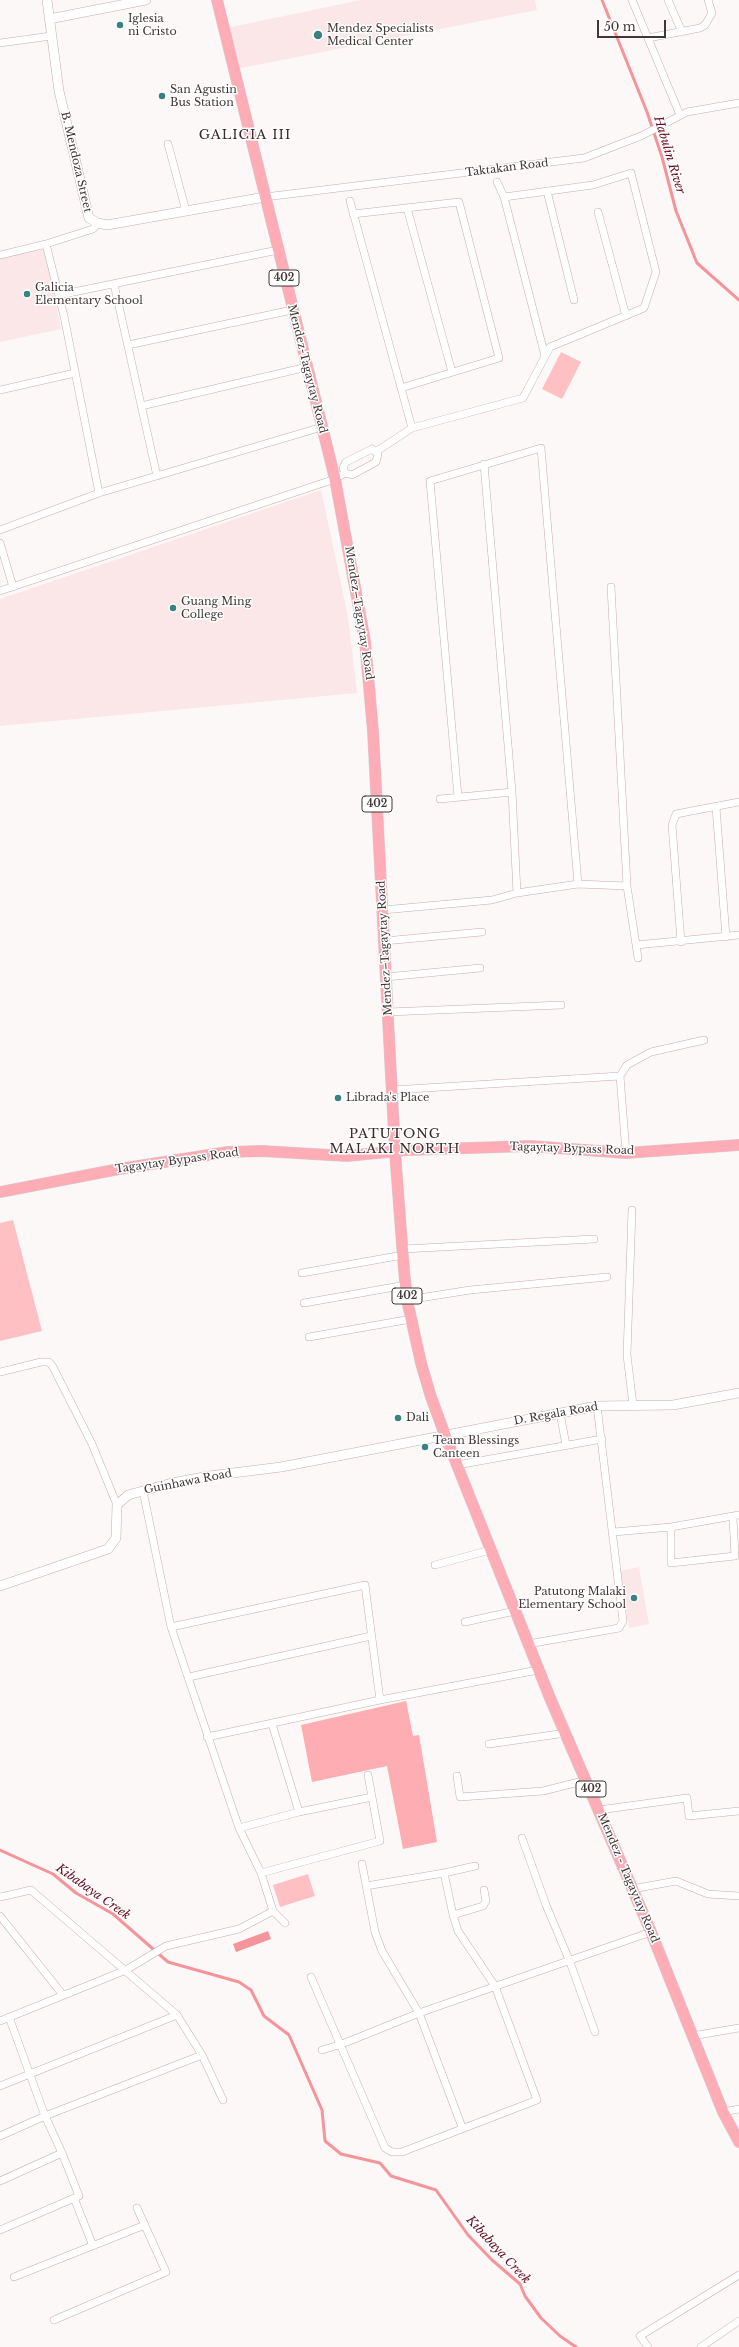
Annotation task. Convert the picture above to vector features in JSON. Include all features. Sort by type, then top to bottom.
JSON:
[{"type":"main road","name":"Mendez-Tagaytay Road","points":[[217,0],[306,368],[330,459]]},
{"type":"main road","name":"Mendez–Tagaytay Road","points":[[330,459],[354,577],[368,669],[383,910],[392,1090],[407,1300],[431,1397],[445,1434]]},
{"type":"main road","name":"Tagaytay Bypass Road","points":[[0,1192],[119,1169],[228,1152],[262,1151],[347,1156],[396,1152],[530,1146],[626,1153],[739,1145]]},
{"type":"main road","name":"Mendez - Tagaytay Road","points":[[445,1434],[538,1670],[587,1780],[651,1932],[723,2112],[735,2128],[739,2142]]},
{"type":"street","name":"B. Mendoza Street","points":[[47,0],[59,91],[89,218],[98,224],[107,225],[265,198]]},
{"type":"street","points":[[49,18],[146,0]]},
{"type":"street","points":[[632,0],[680,115]]},
{"type":"street","points":[[668,0],[682,32]]},
{"type":"street","points":[[648,38],[700,28],[705,25],[712,13],[708,0]]},
{"type":"street","points":[[0,43],[51,36]]},
{"type":"street","name":"Taktakan Road","points":[[265,198],[584,158],[647,132],[686,112],[739,103]]},
{"type":"street","points":[[168,144],[186,211]]},
{"type":"street","points":[[345,473],[343,468],[346,462],[369,449],[377,451],[412,428],[523,398],[550,347],[644,308],[656,272],[631,173],[593,185],[504,197]]},
{"type":"street","points":[[497,182],[504,197],[545,356]]},
{"type":"street","points":[[547,191],[574,300]]},
{"type":"street","points":[[350,201],[412,428]]},
{"type":"street","points":[[353,214],[459,202],[499,358],[401,388]]},
{"type":"street","points":[[407,208],[452,372]]},
{"type":"street","points":[[598,212],[626,316]]},
{"type":"street","points":[[0,255],[46,244],[93,229],[98,224]]},
{"type":"street","points":[[46,244],[59,295],[99,493]]},
{"type":"street","points":[[59,295],[278,250]]},
{"type":"street","points":[[114,284],[157,476]]},
{"type":"street","points":[[128,345],[292,310]]},
{"type":"street","points":[[141,406],[306,368]]},
{"type":"street","points":[[0,390],[75,373]]},
{"type":"street","points":[[0,530],[99,493],[322,427]]},
{"type":"street","points":[[458,797],[430,481],[541,448],[578,884]]},
{"type":"street","points":[[0,591],[335,479],[345,473],[352,475],[376,462],[378,457],[377,451]]},
{"type":"street","points":[[484,464],[512,792],[517,892]]},
{"type":"street","points":[[0,543],[13,587]]},
{"type":"street","points":[[611,587],[626,886],[638,958]]},
{"type":"street","points":[[440,799],[512,792]]},
{"type":"street","points":[[681,942],[672,826],[676,814],[739,802]]},
{"type":"street","points":[[716,807],[726,937]]},
{"type":"street","points":[[383,910],[492,900],[517,892],[578,884],[626,886]]},
{"type":"street","points":[[384,941],[482,932]]},
{"type":"street","points":[[636,945],[739,936]]},
{"type":"street","points":[[386,977],[480,968]]},
{"type":"street","points":[[388,1012],[561,1005]]},
{"type":"street","points":[[626,1153],[620,1076],[627,1065],[651,1052],[704,1040]]},
{"type":"street","points":[[392,1090],[620,1076]]},
{"type":"street","points":[[632,1210],[627,1355],[633,1405]]},
{"type":"street","points":[[302,1273],[403,1252],[594,1239]]},
{"type":"street","points":[[407,1300],[470,1290],[607,1277]]},
{"type":"street","points":[[304,1303],[406,1285]]},
{"type":"street","points":[[309,1337],[411,1319]]},
{"type":"street","points":[[0,1372],[42,1362],[49,1362],[53,1367],[92,1444],[117,1505],[116,1538],[108,1549],[0,1586]]},
{"type":"street","name":"D. Regala Road","points":[[445,1434],[597,1406],[673,1405],[739,1393]]},
{"type":"street","points":[[528,1644],[619,1628],[623,1621],[614,1532],[597,1406]]},
{"type":"street","points":[[560,1413],[566,1445]]},
{"type":"street","name":"Guinhawa Road","points":[[117,1505],[128,1495],[209,1476],[281,1467],[445,1434]]},
{"type":"street","points":[[457,1465],[602,1439]]},
{"type":"street","points":[[143,1492],[172,1628],[189,1677],[207,1737],[239,1828],[261,1873],[273,1911],[285,1923]]},
{"type":"street","points":[[614,1532],[671,1527],[736,1517],[735,1556],[672,1563],[671,1527]]},
{"type":"street","points":[[435,1565],[490,1550]]},
{"type":"street","points":[[172,1628],[365,1585],[380,1700]]},
{"type":"street","points":[[465,1622],[515,1611]]},
{"type":"street","points":[[189,1677],[371,1636]]},
{"type":"street","points":[[207,1737],[380,1700],[538,1670]]},
{"type":"street","points":[[272,1724],[299,1812]]},
{"type":"street","points":[[489,1744],[566,1733]]},
{"type":"street","points":[[261,1873],[380,1841],[368,1775]]},
{"type":"street","points":[[457,1776],[460,1797],[543,1792],[587,1780]]},
{"type":"street","points":[[239,1828],[299,1812],[372,1797]]},
{"type":"street","points":[[599,1810],[687,1798],[690,1816],[739,1811]]},
{"type":"street","points":[[522,1838],[546,1905],[570,1962],[595,2032]]},
{"type":"street","points":[[362,1864],[375,1932],[382,1951],[419,2013],[462,2127]]},
{"type":"street","points":[[366,1886],[444,1873],[475,1866]]},
{"type":"street","points":[[310,1977],[342,2044],[385,2148],[392,2152],[402,2152],[462,2127],[537,2100],[495,1986],[458,1931],[444,1873]]},
{"type":"street","points":[[632,1889],[676,1881],[708,1894],[739,1896]]},
{"type":"street","points":[[0,1897],[31,1890],[177,2015],[202,2055],[223,2100]]},
{"type":"street","points":[[453,1915],[483,1906],[486,1901],[484,1890]]},
{"type":"street","points":[[0,2021],[126,1970],[166,1946],[239,1929],[273,1911]]},
{"type":"street","points":[[0,1916],[63,1996]]},
{"type":"street","points":[[322,2050],[342,2044],[419,2013],[495,1986],[570,1962],[651,1932]]},
{"type":"street","points":[[0,2086],[177,2015]]},
{"type":"street","points":[[0,2230],[78,2196],[62,2153],[45,2116],[9,2017]]},
{"type":"street","points":[[692,2036],[739,2028]]},
{"type":"street","points":[[0,2136],[45,2116],[202,2055]]},
{"type":"street","points":[[723,2112],[739,2109]]},
{"type":"street","points":[[0,2181],[62,2153]]},
{"type":"street","points":[[74,2198],[93,2246]]},
{"type":"street","points":[[54,2320],[166,2272],[137,2208]]},
{"type":"street","points":[[14,2277],[145,2225]]},
{"type":"street","points":[[648,2347],[640,2336],[739,2275]]},
{"type":"street","points":[[701,2347],[739,2321]]},
{"type":"shaded area","name":"Mendez Specialists Medical Center","points":[[361,0],[535,0],[537,10],[236,69],[226,28]]},
{"type":"shaded area","name":"Galicia Elementary School","points":[[45,249],[61,329],[0,342],[0,258]]},
{"type":"shaded area","points":[[561,352],[581,362],[562,399],[542,389]]},
{"type":"shaded area","name":"Guang Ming College","points":[[321,490],[348,617],[357,693],[0,726],[0,599]]},
{"type":"shaded area","points":[[13,1220],[42,1331],[0,1341],[0,1223]]},
{"type":"shaded area","name":"Patutong Malaki Elementary School","points":[[639,1567],[649,1624],[629,1628],[619,1571]]},
{"type":"shaded area","points":[[406,1701],[413,1736],[419,1735],[437,1842],[403,1849],[387,1766],[312,1782],[301,1725]]},
{"type":"shaded area","points":[[308,1874],[315,1896],[280,1907],[273,1885]]},
{"type":"shaded area","points":[[268,1931],[271,1939],[236,1952],[233,1944]]},
{"type":"waterway","name":"Habulin River","points":[[602,0],[647,112],[662,157],[676,211],[697,263],[739,300]]},
{"type":"waterway","name":"Kibabaya Creek","points":[[0,1850],[53,1874],[76,1893],[113,1914],[168,1962],[239,1982],[251,1990],[264,2016],[289,2035],[322,2110],[325,2141],[341,2154],[380,2163],[391,2176],[436,2190],[468,2235],[492,2260],[520,2284],[525,2296],[541,2318],[560,2336],[576,2347]]},
{"type":"place","name":"Iglesia ni Cristo","points":[[120,25]]},
{"type":"place","name":"Mendez Specialists Medical Center","points":[[318,35]]},
{"type":"place","name":"San Agustin Bus Station","points":[[162,96]]},
{"type":"place","name":"Galicia Elementary School","points":[[27,294]]},
{"type":"place","name":"Guang Ming College","points":[[173,608]]},
{"type":"place","name":"Librada's Place","points":[[338,1098]]},
{"type":"place","name":"Dali","points":[[398,1418]]},
{"type":"place","name":"Team Blessings Canteen","points":[[425,1447]]},
{"type":"place","name":"Patutong Malaki Elementary School","points":[[634,1598]]},
{"type":"district","name":"GALICIA III","points":[[245,135]]},
{"type":"district","name":"PATUTONG MALAKI NORTH","points":[[395,1142]]}]
